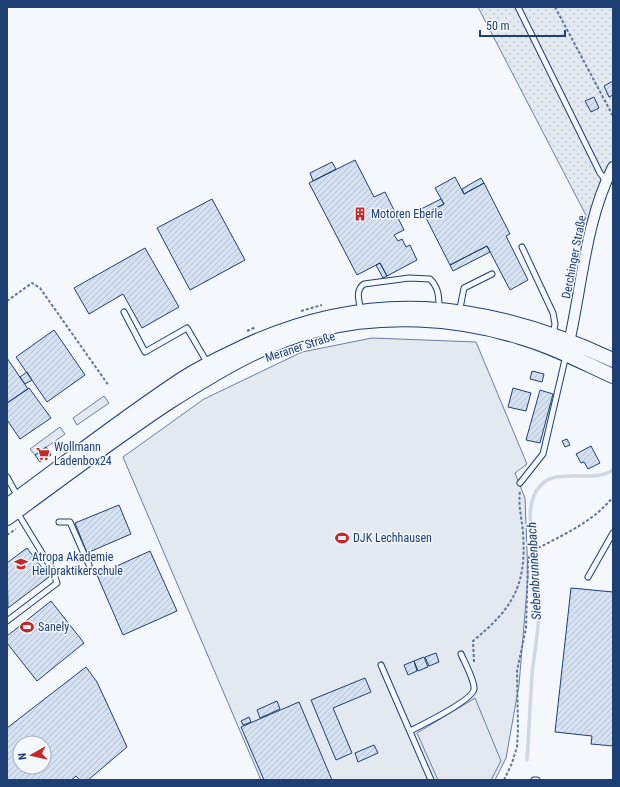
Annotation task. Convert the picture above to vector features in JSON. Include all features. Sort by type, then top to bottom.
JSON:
[{"type":"main road","name":"Meraner Straße","points":[[14,510],[143,406],[185,378],[254,342],[281,331],[313,321],[362,316],[390,320],[438,315],[514,324],[549,341],[568,348],[613,360]]},
{"type":"main road","name":"Meraner Straße","points":[[14,510],[144,418],[215,373],[243,358],[291,338],[362,316]]},
{"type":"main road","name":"Meraner Straße","points":[[568,348],[613,376]]},
{"type":"street","name":"Derchinger Straße","points":[[568,348],[575,318],[586,251],[596,212],[606,181],[613,167]]},
{"type":"lane","points":[[518,7],[600,173],[606,181]]},
{"type":"lane","points":[[522,247],[553,313],[555,324],[549,341]]},
{"type":"lane","points":[[458,318],[464,288],[492,274]]},
{"type":"lane","points":[[362,316],[358,292],[360,287],[364,284],[409,278],[430,279],[434,284],[438,291],[439,298],[438,315]]},
{"type":"lane","points":[[124,312],[145,352],[188,328],[208,365]]},
{"type":"lane","points":[[520,483],[543,454],[568,348]]},
{"type":"lane","points":[[7,477],[14,510],[53,571],[57,583],[7,621]]},
{"type":"lane","points":[[59,522],[70,522],[89,565]]},
{"type":"lane","points":[[588,577],[613,533]]},
{"type":"lane","points":[[410,731],[456,706],[474,690],[461,654]]},
{"type":"lane","points":[[381,665],[431,780]]},
{"type":"path","points":[[555,7],[613,116]]},
{"type":"path","points":[[7,301],[32,284],[40,288],[109,386]]},
{"type":"path","points":[[294,313],[323,305]]},
{"type":"path","points":[[244,332],[258,326]]},
{"type":"path","points":[[470,676],[475,674],[473,641],[492,625],[515,595],[522,572],[524,548],[523,524],[519,505],[520,483]]},
{"type":"path","points":[[504,780],[512,763],[517,747],[517,671],[526,628],[528,560],[531,553],[536,549],[580,525],[606,506],[613,497]]},
{"type":"path","points":[[7,535],[14,510]]},
{"type":"shaded area","points":[[478,7],[613,7],[613,167],[590,223]]},
{"type":"shaded area","name":"DJK Lechhausen","points":[[372,338],[476,342],[527,464],[515,473],[525,498],[528,577],[519,685],[506,758],[495,780],[261,780],[123,457],[204,399],[302,352]]},
{"type":"shaded area","points":[[104,396],[109,403],[77,425],[73,418]]},
{"type":"shaded area","points":[[60,427],[65,434],[35,455],[30,449]]},
{"type":"shaded area","points":[[475,698],[501,761],[491,780],[438,780],[417,733]]},
{"type":"building","points":[[613,81],[613,95],[609,97],[604,86]]},
{"type":"building","points":[[594,97],[599,108],[591,112],[585,101]]},
{"type":"building","name":"Motoren Eberle","points":[[355,160],[374,197],[385,192],[404,230],[394,235],[398,241],[402,239],[406,247],[410,245],[417,260],[387,276],[380,263],[357,275],[309,183]]},
{"type":"building","points":[[332,162],[336,169],[313,181],[310,173]]},
{"type":"building","points":[[455,177],[464,194],[484,183],[510,234],[506,236],[528,280],[510,290],[487,246],[450,265],[424,214],[444,204],[435,188]]},
{"type":"building","points":[[481,178],[484,183],[464,194],[462,189]]},
{"type":"building","points":[[212,199],[245,260],[190,290],[157,228]]},
{"type":"building","points":[[441,199],[444,204],[424,214],[421,209]]},
{"type":"building","points":[[487,246],[490,252],[453,271],[450,265]]},
{"type":"building","points":[[145,248],[179,307],[142,328],[123,294],[89,314],[74,288]]},
{"type":"building","points":[[380,263],[387,276],[383,278],[376,265]]},
{"type":"building","points":[[54,330],[85,375],[47,402],[16,357]]},
{"type":"building","points":[[7,358],[28,389],[7,403]]},
{"type":"building","points":[[532,371],[544,374],[542,382],[530,379]]},
{"type":"building","points":[[27,372],[32,380],[25,384],[20,377]]},
{"type":"building","points":[[29,388],[51,418],[20,439],[7,420],[7,403]]},
{"type":"building","points":[[513,388],[531,393],[526,411],[508,407]]},
{"type":"building","points":[[540,390],[553,394],[540,443],[526,440]]},
{"type":"building","points":[[567,439],[570,445],[565,447],[562,441]]},
{"type":"building","points":[[591,446],[600,463],[588,469],[584,462],[581,463],[576,454]]},
{"type":"building","points":[[46,447],[51,455],[40,462],[35,455]]},
{"type":"building","points":[[119,505],[131,534],[87,553],[75,523]]},
{"type":"building","points":[[27,548],[49,577],[8,608],[7,563]]},
{"type":"building","points":[[150,551],[177,611],[123,635],[97,575]]},
{"type":"building","points":[[571,588],[613,592],[613,746],[591,744],[592,736],[555,732]]},
{"type":"building","points":[[51,601],[84,643],[37,681],[7,643],[7,636]]},
{"type":"building","points":[[436,653],[439,662],[429,666],[425,657]]},
{"type":"building","points":[[424,657],[428,667],[418,671],[414,661]]},
{"type":"building","points":[[414,661],[417,671],[408,675],[404,665]]},
{"type":"building","points":[[86,667],[97,682],[127,747],[88,780],[80,780],[76,776],[71,780],[7,780],[7,728]]},
{"type":"building","points":[[365,678],[371,692],[333,708],[352,753],[336,760],[311,700]]},
{"type":"building","points":[[277,701],[280,709],[260,718],[257,710]]},
{"type":"building","points":[[299,702],[332,780],[264,780],[241,727]]},
{"type":"building","points":[[249,717],[251,722],[243,725],[241,721]]},
{"type":"building","points":[[374,745],[378,753],[358,762],[355,753]]},
{"type":"waterway","name":"Siebenbrunnenbach","points":[[527,760],[532,675],[539,617],[537,577],[530,522],[533,498],[541,485],[556,477],[595,476],[605,474],[613,470]]},
{"type":"place","name":"Motoren Eberle","points":[[360,214]]},
{"type":"place","name":"Wollmann Ladenbox24","points":[[43,454]]},
{"type":"place","name":"DJK Lechhausen","points":[[342,538]]},
{"type":"place","name":"Atropa Akademie Heilpraktikerschule","points":[[21,564]]},
{"type":"place","name":"Sanely","points":[[27,627]]}]
